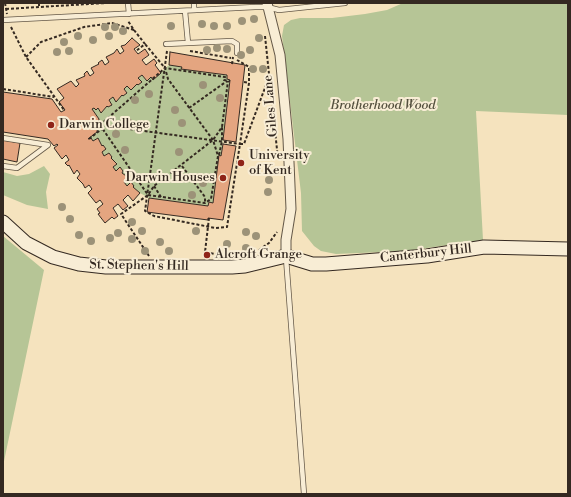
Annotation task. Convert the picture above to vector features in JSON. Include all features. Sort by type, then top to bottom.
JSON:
[{"type":"street","name":"Giles Lane","points":[[267,5],[280,55],[288,139],[291,209],[286,240],[286,256]]},
{"type":"street","name":"St. Stephen's Hill","points":[[3,222],[32,246],[65,261],[91,266],[246,266],[286,256]]},
{"type":"street","name":"Canterbury Hill","points":[[286,256],[306,263],[326,264],[427,256],[484,247],[568,249]]},
{"type":"lane","points":[[127,14],[128,3]]},
{"type":"lane","points":[[194,3],[194,10]]},
{"type":"lane","points":[[5,20],[185,11],[267,5],[279,10],[345,3]]},
{"type":"lane","points":[[185,11],[188,43]]},
{"type":"lane","points":[[167,46],[232,40],[237,44],[237,53]]},
{"type":"lane","points":[[3,138],[48,146],[17,168],[3,166]]},
{"type":"lane","points":[[286,256],[304,494]]},
{"type":"path","points":[[6,9],[106,3]]},
{"type":"path","points":[[127,14],[134,30],[165,68],[168,79],[213,140],[218,156]]},
{"type":"path","points":[[5,20],[26,57],[64,110]]},
{"type":"path","points":[[26,57],[41,42],[84,27],[112,23],[134,30]]},
{"type":"path","points":[[264,34],[279,162]]},
{"type":"path","points":[[136,51],[145,44]]},
{"type":"path","points":[[167,46],[145,211],[154,216],[209,226],[227,227],[249,83],[249,67],[233,58],[189,51]]},
{"type":"path","points":[[100,125],[165,68],[224,77],[224,80],[229,81]]},
{"type":"path","points":[[100,125],[244,144],[269,77]]},
{"type":"path","points":[[189,108],[229,81]]},
{"type":"path","points":[[100,125],[148,195],[205,203],[211,201],[218,156],[224,130],[222,127],[229,81]]},
{"type":"path","points":[[244,82],[249,83]]},
{"type":"path","points":[[3,89],[54,97]]},
{"type":"path","points":[[157,267],[121,214],[148,195],[154,186],[182,166],[213,140],[222,127]]},
{"type":"path","points":[[89,139],[103,128]]},
{"type":"path","points":[[182,166],[205,197],[205,203]]},
{"type":"path","points":[[154,186],[161,197]]},
{"type":"path","points":[[210,218],[205,252],[223,255]]},
{"type":"path","points":[[256,252],[269,243],[280,226]]},
{"type":"green space","name":"Brotherhood Wood","points":[[403,3],[568,3],[568,115],[476,111],[483,240],[406,251],[336,254],[321,251],[314,246],[302,231],[301,193],[282,36],[284,25],[291,20],[300,18],[332,18],[387,10]]},
{"type":"green space","points":[[169,65],[182,67],[182,69],[227,75],[227,79],[230,80],[221,156],[219,156],[213,203],[209,202],[208,206],[149,198],[133,187],[132,182],[127,186],[124,182],[128,178],[122,173],[123,171],[120,167],[116,171],[113,167],[117,163],[111,158],[112,156],[109,153],[104,156],[102,152],[106,149],[103,145],[102,146],[98,138],[93,141],[91,138],[88,139],[97,131],[99,119],[92,109],[94,108],[96,110],[98,108],[101,113],[107,106],[109,107],[112,105],[109,100],[113,97],[116,101],[122,95],[123,96],[127,93],[124,89],[127,86],[131,90],[137,84],[138,85],[141,82],[138,78],[142,75],[147,81],[151,77],[153,79]]},
{"type":"green space","points":[[44,166],[50,174],[46,192],[48,209],[27,205],[3,195],[3,172],[17,176],[29,174]]},
{"type":"green space","points":[[3,236],[44,270],[3,466]]},
{"type":"building","name":"Darwin College","points":[[132,38],[140,45],[134,49],[138,54],[145,49],[149,55],[142,60],[146,65],[154,59],[157,63],[155,65],[161,73],[153,80],[151,77],[147,81],[142,75],[138,78],[142,82],[138,85],[137,84],[131,90],[127,86],[124,89],[127,93],[123,96],[122,95],[116,102],[113,97],[109,100],[112,105],[107,106],[101,113],[98,108],[96,110],[94,108],[92,109],[99,119],[97,132],[88,139],[91,138],[93,141],[98,138],[102,146],[103,145],[106,149],[102,152],[104,156],[109,153],[112,157],[111,158],[117,164],[113,167],[116,171],[120,167],[123,171],[122,173],[129,178],[124,182],[127,186],[131,182],[134,186],[133,187],[140,193],[133,201],[128,195],[123,200],[128,206],[123,210],[118,204],[113,208],[118,216],[114,219],[112,217],[105,223],[98,214],[100,213],[97,209],[103,204],[100,200],[96,203],[88,193],[92,189],[89,185],[85,188],[77,178],[80,174],[77,170],[74,174],[69,165],[68,166],[65,163],[69,160],[66,155],[62,159],[54,148],[58,145],[57,144],[54,146],[48,139],[3,132],[3,92],[52,99],[61,112],[65,110],[59,102],[64,98],[57,89],[71,81],[76,87],[79,84],[76,80],[85,76],[84,74],[87,71],[90,76],[94,73],[91,68],[99,64],[98,63],[102,60],[105,65],[109,62],[106,57],[114,53],[117,49],[120,54],[124,51],[121,46],[125,45]]},
{"type":"building","name":"Darwin Houses","points":[[170,52],[245,65],[236,142],[223,140],[230,80],[227,79],[227,75],[181,69],[182,67],[169,65]]},
{"type":"building","points":[[3,140],[20,143],[17,162],[3,159]]},
{"type":"building","name":"Darwin Houses","points":[[223,144],[236,146],[223,220],[208,218],[208,220],[147,212],[149,198],[208,206],[209,202],[213,203],[219,155],[221,156]]},
{"type":"place","name":"Darwin College","points":[[51,125]]},
{"type":"place","name":"University of Kent","points":[[241,163]]},
{"type":"place","name":"Darwin Houses","points":[[223,178]]},
{"type":"place","name":"Alcroft Grange","points":[[207,255]]}]
